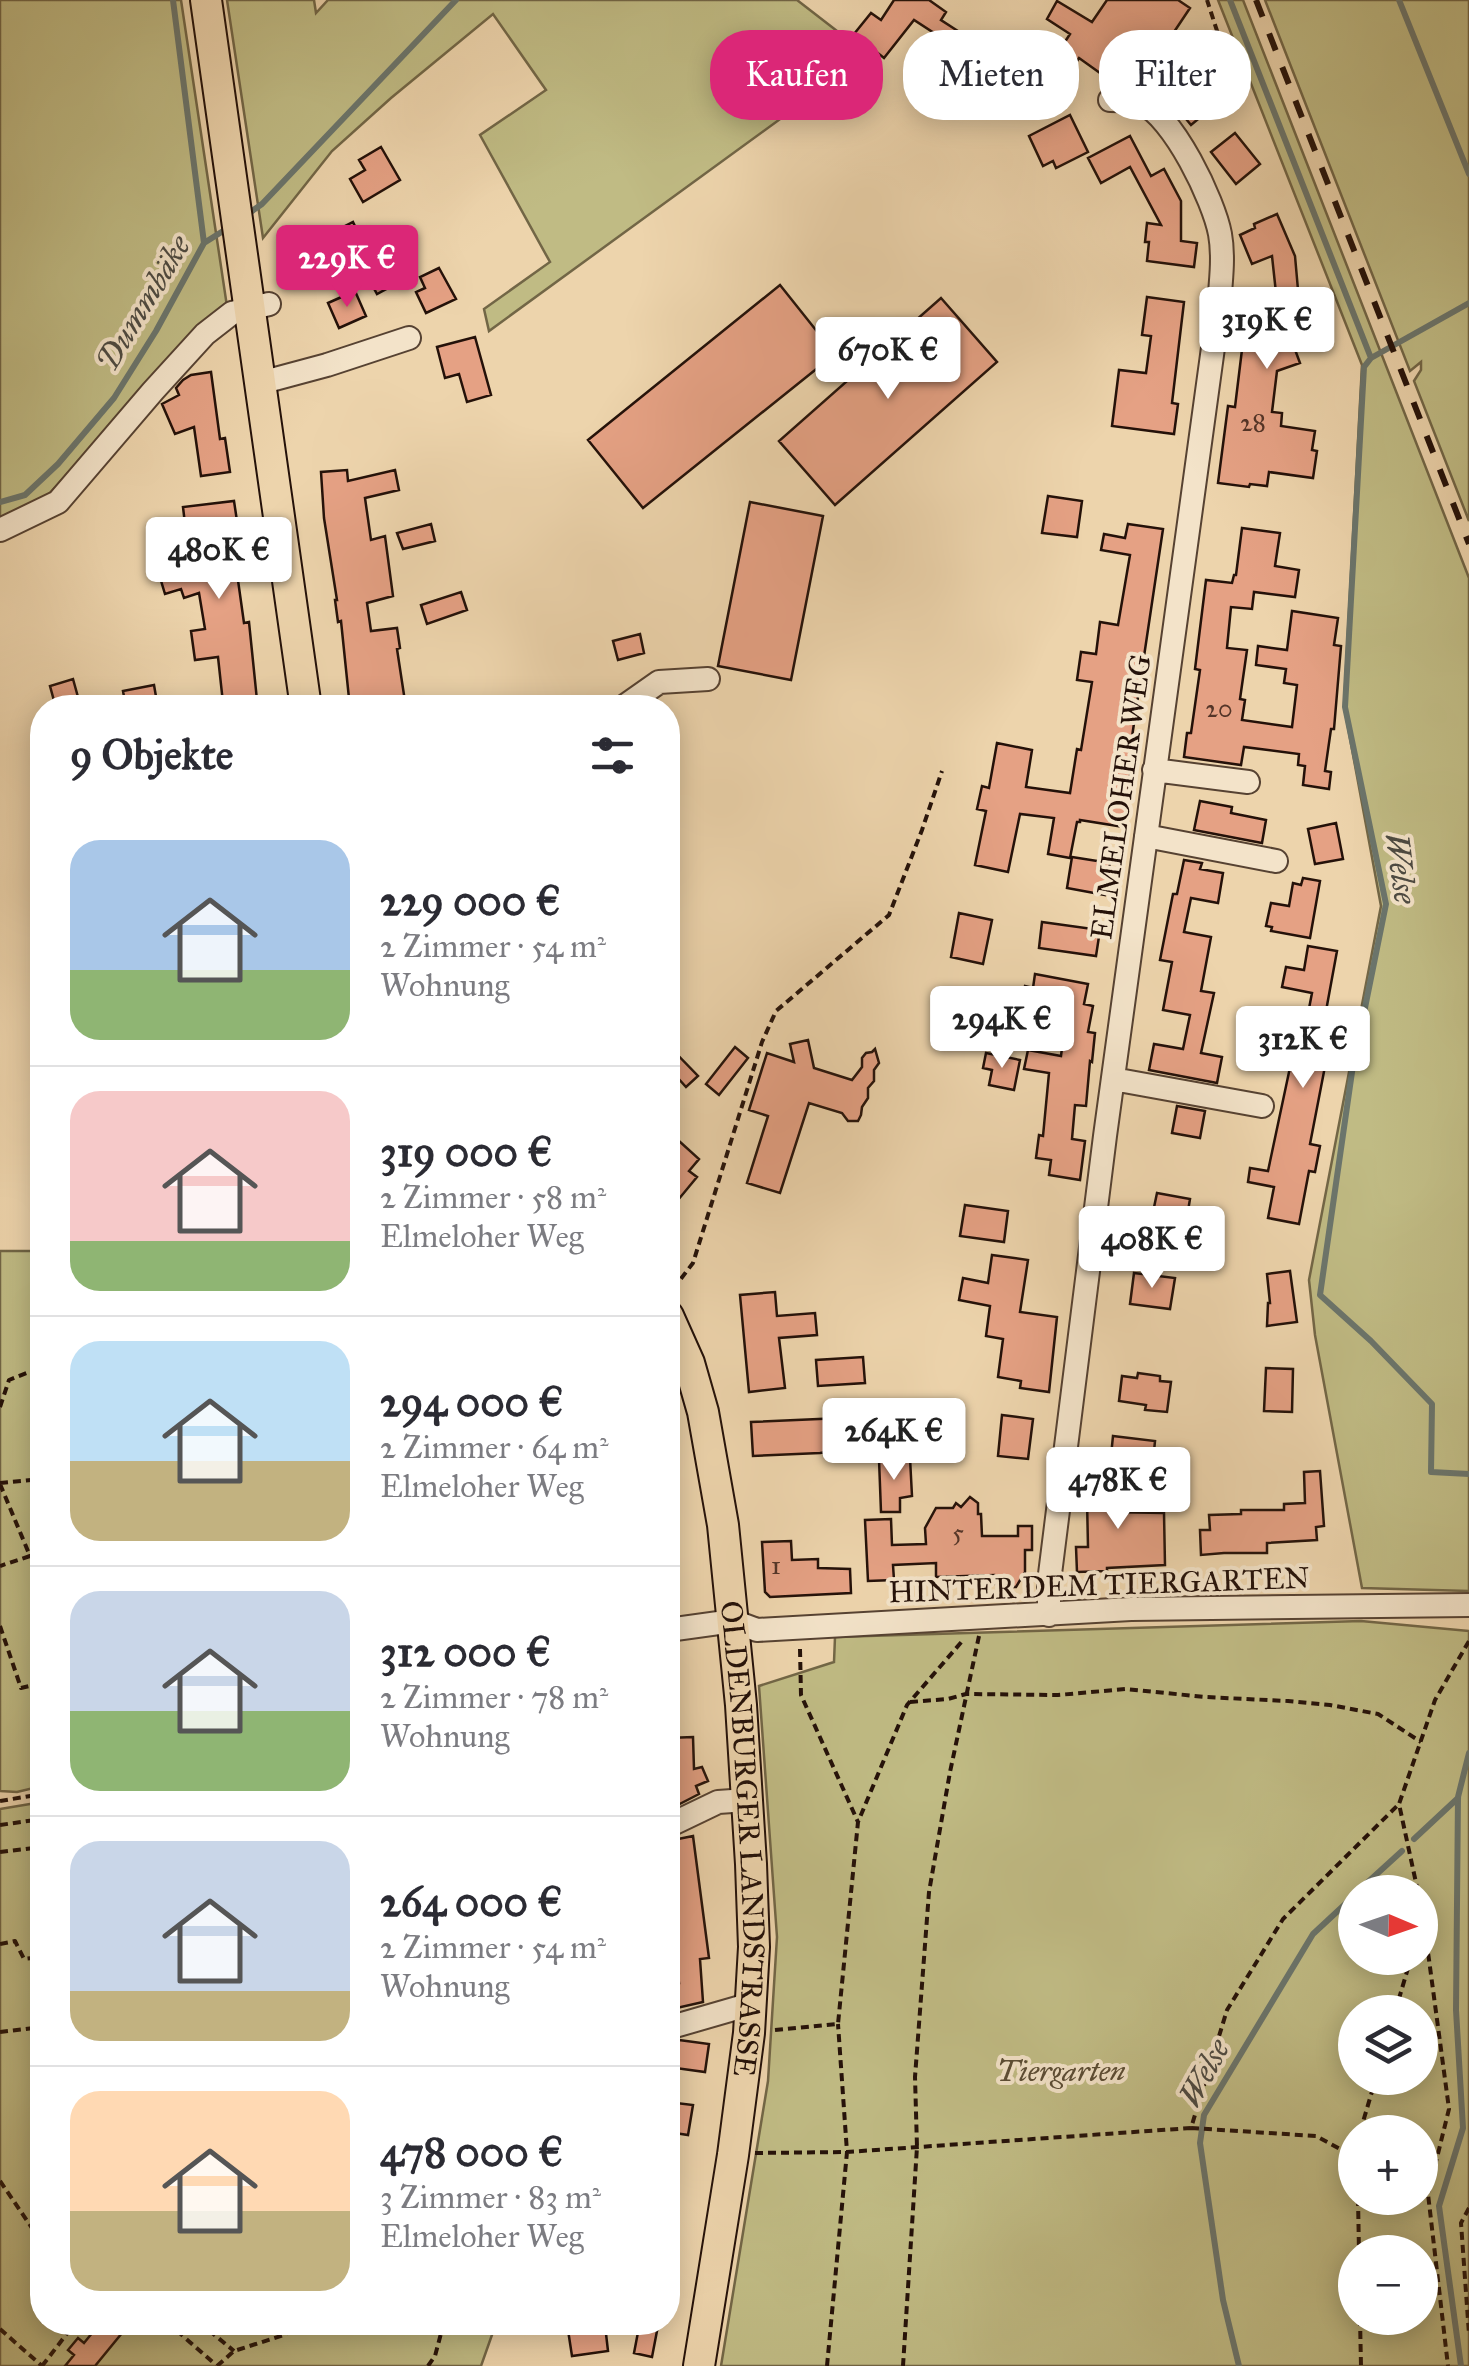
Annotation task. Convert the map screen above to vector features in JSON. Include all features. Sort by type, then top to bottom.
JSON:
[{"type":"main road","points":[[206,0],[239,233],[259,306],[260,382],[304,695]]},
{"type":"main road","name":"OLDENBURGER LANDSTRASSE","points":[[680,1344],[703,1412],[723,1525],[747,1800],[754,1947],[750,2018],[733,2155],[699,2366]]},
{"type":"street","name":"ELMELOHER WEG","points":[[1049,1615],[1051,1562],[1222,270],[1220,235],[1212,204],[1180,142],[1161,120]]},
{"type":"street","points":[[0,530],[58,502],[206,334],[232,313],[259,306]]},
{"type":"street","points":[[260,382],[409,338]]},
{"type":"street","points":[[641,695],[660,682],[708,679]]},
{"type":"street","points":[[1154,770],[1248,782]]},
{"type":"street","points":[[1146,836],[1276,861]]},
{"type":"street","points":[[1113,1080],[1262,1106]]},
{"type":"street","name":"HINTER DEM TIERGARTEN","points":[[680,1628],[733,1621],[754,1630],[1132,1609],[1469,1605]]},
{"type":"street","points":[[680,1820],[718,1802],[747,1800]]},
{"type":"street","points":[[680,2027],[750,2018]]},
{"type":"path","points":[[1207,0],[1217,30]]},
{"type":"path","points":[[680,1281],[693,1264],[762,1042],[776,1011],[889,915],[942,771]]},
{"type":"path","points":[[0,1406],[10,1380],[30,1372]]},
{"type":"path","points":[[0,1566],[30,1556],[0,1483],[30,1480]]},
{"type":"path","points":[[903,2366],[918,2147],[916,2077],[928,1892],[984,1617]]},
{"type":"path","points":[[827,2366],[847,2152],[838,2024],[858,1822],[910,1702],[984,1617]]},
{"type":"path","points":[[0,1626],[22,1688],[30,1686]]},
{"type":"path","points":[[800,1627],[801,1696],[858,1822]]},
{"type":"path","points":[[1190,2128],[1227,2010],[1283,1919],[1399,1804],[1435,1700],[1469,1641]]},
{"type":"path","points":[[910,1702],[966,1694],[1126,1689],[1330,1705],[1378,1714],[1420,1742]]},
{"type":"path","points":[[0,1800],[30,1796]]},
{"type":"path","points":[[1399,1804],[1414,1875]]},
{"type":"path","points":[[0,1825],[30,1821]]},
{"type":"path","points":[[0,1852],[30,1848]]},
{"type":"path","points":[[0,1944],[16,1941],[24,1959],[30,1958]]},
{"type":"path","points":[[1431,1975],[1449,2110],[1428,2194],[1448,2366]]},
{"type":"path","points":[[750,2018],[838,2024]]},
{"type":"path","points":[[0,2032],[30,2028]]},
{"type":"path","points":[[747,2153],[847,2152],[1190,2128],[1316,2136],[1338,2148]]},
{"type":"path","points":[[0,2181],[30,2225]]},
{"type":"path","points":[[1469,2208],[1461,2223],[1469,2334]]},
{"type":"path","points":[[0,2329],[42,2366],[66,2335]]},
{"type":"path","points":[[181,2335],[217,2366],[234,2351],[281,2335]]},
{"type":"path","points":[[215,2335],[234,2351]]},
{"type":"path","points":[[428,2366],[436,2356],[441,2335]]},
{"type":"path","points":[[1360,2335],[1361,2366]]},
{"type":"green space","points":[[0,0],[181,0],[228,313],[194,334],[39,505],[0,523]]},
{"type":"green space","points":[[227,0],[314,0],[316,13],[328,0],[797,0],[836,30],[710,30],[710,120],[779,120],[489,331],[484,309],[550,262],[480,135],[546,90],[493,14],[332,151],[263,238]]},
{"type":"green space","points":[[1218,0],[1243,0],[1469,578],[1469,1591],[1362,1588],[1315,1335],[1309,1280],[1381,906],[1344,706],[1362,365],[1251,84],[1251,30],[1230,30]]},
{"type":"green space","points":[[1265,0],[1469,0],[1469,521],[1414,381],[1421,362],[1410,371]]},
{"type":"green space","points":[[0,1251],[30,1251],[30,1789],[17,1792],[0,1791]]},
{"type":"green space","name":"Tiergarten","points":[[1361,1621],[1469,1631],[1469,2366],[721,2366],[768,2081],[777,1937],[759,1686],[834,1662],[835,1637]]},
{"type":"green space","points":[[30,1804],[30,2335],[492,2335],[481,2366],[0,2366],[0,1809]]},
{"type":"building","points":[[894,0],[929,0],[946,12],[941,20],[956,30],[929,30],[914,20],[884,58],[883,30],[857,30],[871,13],[881,20]]},
{"type":"building","points":[[1107,0],[1178,0],[1190,8],[1175,30],[1099,30],[1099,72],[1079,58],[1079,30],[1064,30],[1047,19],[1057,1],[1092,22]]},
{"type":"building","points":[[1060,120],[1072,120],[1088,152],[1056,168],[1053,161],[1043,166],[1029,136]]},
{"type":"building","points":[[1235,133],[1260,164],[1236,184],[1211,152]]},
{"type":"building","points":[[1130,136],[1151,176],[1164,169],[1181,201],[1181,241],[1197,243],[1194,267],[1147,261],[1147,223],[1161,225],[1130,167],[1101,183],[1088,158]]},
{"type":"building","points":[[381,147],[400,180],[363,202],[350,179],[365,170],[359,160]]},
{"type":"building","points":[[1277,214],[1295,256],[1299,301],[1321,304],[1318,325],[1284,320],[1300,363],[1277,371],[1272,412],[1282,413],[1281,426],[1315,431],[1313,478],[1269,472],[1267,486],[1218,483],[1228,406],[1235,407],[1245,325],[1236,324],[1241,297],[1277,302],[1272,256],[1252,264],[1240,235]]},
{"type":"building","points":[[353,222],[364,245],[400,227],[409,245],[383,258],[390,272],[384,276],[390,287],[377,294],[355,253],[307,277],[294,252]]},
{"type":"building","points":[[439,268],[456,299],[426,313],[416,292],[425,288],[420,277]]},
{"type":"building","points":[[780,285],[835,354],[643,508],[588,440]]},
{"type":"building","points":[[355,291],[366,316],[339,328],[328,303]]},
{"type":"building","points":[[1147,297],[1184,302],[1172,403],[1178,404],[1174,434],[1112,426],[1119,370],[1146,373],[1151,336],[1142,335]]},
{"type":"building","points":[[941,298],[997,362],[835,505],[779,441]]},
{"type":"building","points":[[475,337],[491,395],[467,402],[459,374],[445,378],[437,347]]},
{"type":"building","points":[[211,372],[220,439],[225,438],[230,472],[201,476],[194,427],[175,434],[162,404],[179,395],[176,388],[183,380]]},
{"type":"building","points":[[347,470],[348,481],[395,470],[399,490],[365,498],[371,540],[385,536],[393,596],[367,603],[371,631],[397,628],[404,695],[349,695],[321,472]]},
{"type":"building","points":[[1048,496],[1082,501],[1077,537],[1042,533]]},
{"type":"building","points":[[234,501],[236,566],[244,623],[249,622],[256,695],[222,695],[218,657],[195,660],[191,631],[205,629],[199,593],[184,598],[181,589],[165,594],[159,574],[211,559],[206,521],[185,524],[183,507]]},
{"type":"building","points":[[750,502],[823,516],[791,680],[718,666]]},
{"type":"building","points":[[431,524],[435,541],[403,549],[397,533]]},
{"type":"building","points":[[1128,524],[1163,529],[1129,757],[1132,758],[1124,827],[1080,820],[1070,858],[1048,854],[1054,818],[1020,814],[1008,872],[975,865],[986,811],[977,809],[982,786],[989,788],[997,743],[1032,750],[1026,787],[1070,793],[1092,682],[1077,680],[1081,652],[1096,654],[1100,622],[1118,625],[1130,555],[1101,550],[1104,534],[1125,538]]},
{"type":"building","points":[[1242,528],[1280,533],[1275,566],[1299,570],[1295,597],[1254,592],[1252,609],[1231,607],[1227,648],[1247,650],[1240,699],[1245,700],[1242,720],[1292,727],[1297,685],[1284,683],[1286,669],[1256,665],[1258,646],[1287,650],[1292,611],[1338,618],[1334,645],[1341,646],[1334,729],[1325,771],[1331,772],[1329,789],[1303,785],[1305,766],[1298,765],[1299,754],[1244,747],[1241,765],[1184,757],[1200,670],[1195,669],[1206,580],[1232,583]]},
{"type":"building","points":[[461,592],[467,610],[427,624],[421,605]]},
{"type":"building","points":[[640,634],[644,653],[618,660],[613,641]]},
{"type":"building","points":[[73,679],[77,695],[52,695],[50,686]]},
{"type":"building","points":[[154,685],[156,695],[124,695],[123,691]]},
{"type":"building","points":[[1200,801],[1232,807],[1231,813],[1266,820],[1262,843],[1194,830]]},
{"type":"building","points":[[1336,823],[1343,859],[1315,864],[1308,829]]},
{"type":"building","points":[[1072,857],[1110,863],[1105,895],[1067,888]]},
{"type":"building","points":[[1184,860],[1202,863],[1200,869],[1223,873],[1218,903],[1191,898],[1184,932],[1211,937],[1201,991],[1214,993],[1201,1053],[1222,1057],[1217,1083],[1149,1070],[1154,1044],[1183,1049],[1190,1015],[1163,1010],[1172,962],[1160,960]]},
{"type":"building","points":[[1303,878],[1320,881],[1310,938],[1271,931],[1272,927],[1266,926],[1271,903],[1289,906],[1293,883],[1301,885]]},
{"type":"building","points":[[959,913],[992,920],[983,964],[951,957]]},
{"type":"building","points":[[1042,922],[1100,930],[1096,956],[1039,948]]},
{"type":"building","points":[[1308,946],[1337,951],[1326,1011],[1344,1014],[1336,1058],[1327,1056],[1310,1144],[1320,1146],[1315,1172],[1309,1171],[1299,1224],[1268,1218],[1274,1187],[1248,1182],[1250,1168],[1268,1171],[1292,1058],[1299,1060],[1312,993],[1282,987],[1286,967],[1304,970]]},
{"type":"building","points":[[1035,974],[1088,984],[1084,1004],[1093,1006],[1088,1032],[1095,1033],[1086,1106],[1075,1105],[1072,1139],[1085,1141],[1080,1180],[1049,1175],[1051,1160],[1036,1158],[1039,1135],[1043,1136],[1049,1073],[1024,1069],[1028,1050],[1061,1056],[1066,1017],[1021,1008],[1025,986],[1033,988]]},
{"type":"building","points":[[808,1040],[814,1068],[852,1080],[866,1053],[875,1049],[879,1063],[858,1121],[848,1121],[842,1113],[809,1103],[780,1193],[747,1183],[768,1116],[749,1110],[767,1053],[794,1062],[790,1044]]},
{"type":"building","points":[[735,1047],[748,1058],[719,1095],[706,1084]]},
{"type":"building","points":[[986,1053],[1020,1060],[1014,1090],[989,1085],[992,1070],[983,1068]]},
{"type":"building","points":[[680,1057],[698,1076],[686,1087],[680,1080]]},
{"type":"building","points":[[1177,1106],[1205,1111],[1200,1138],[1172,1133]]},
{"type":"building","points":[[680,1142],[699,1159],[689,1171],[697,1177],[680,1198]]},
{"type":"building","points":[[1157,1193],[1190,1199],[1186,1223],[1152,1217]]},
{"type":"building","points":[[965,1205],[1008,1211],[1004,1242],[960,1236]]},
{"type":"building","points":[[992,1255],[1028,1260],[1020,1312],[1057,1317],[1049,1392],[1020,1388],[1021,1381],[998,1377],[1003,1339],[986,1336],[990,1306],[959,1300],[963,1278],[988,1283]]},
{"type":"building","points":[[1290,1271],[1297,1322],[1267,1326],[1267,1274]]},
{"type":"building","points":[[1134,1273],[1175,1278],[1170,1309],[1130,1304]]},
{"type":"building","points":[[775,1292],[777,1316],[815,1313],[817,1335],[779,1338],[785,1388],[749,1392],[740,1295]]},
{"type":"building","points":[[863,1357],[865,1383],[818,1386],[816,1360]]},
{"type":"building","points":[[1266,1368],[1293,1369],[1292,1412],[1264,1411]]},
{"type":"building","points":[[1138,1373],[1171,1382],[1167,1412],[1119,1401],[1122,1376],[1137,1378]]},
{"type":"building","points":[[868,1412],[871,1446],[753,1456],[751,1422],[841,1418],[841,1414]]},
{"type":"building","points":[[1002,1415],[1033,1419],[1028,1459],[998,1456]]},
{"type":"building","points":[[1113,1436],[1155,1441],[1152,1471],[1110,1466]]},
{"type":"building","points":[[910,1458],[912,1496],[900,1498],[900,1512],[881,1512],[879,1459]]},
{"type":"building","points":[[1095,1468],[1115,1471],[1109,1512],[1164,1513],[1165,1565],[1077,1572],[1076,1547],[1088,1547],[1087,1500],[1078,1499],[1081,1482],[1093,1484]]},
{"type":"building","points":[[1320,1471],[1324,1526],[1316,1527],[1317,1540],[1267,1543],[1267,1553],[1201,1555],[1200,1530],[1210,1530],[1209,1515],[1284,1510],[1284,1504],[1305,1503],[1304,1472]]},
{"type":"building","points":[[970,1497],[978,1503],[982,1536],[1018,1536],[1018,1526],[1032,1526],[1032,1550],[1025,1550],[1025,1572],[1016,1587],[994,1584],[994,1575],[936,1577],[936,1563],[893,1565],[894,1580],[868,1581],[865,1520],[891,1519],[892,1545],[926,1544],[925,1528],[936,1508],[953,1508],[956,1503],[961,1507]]},
{"type":"building","points":[[791,1541],[792,1560],[818,1559],[818,1568],[850,1569],[851,1593],[770,1597],[765,1592],[762,1542]]},
{"type":"building","points":[[693,1737],[694,1769],[702,1767],[708,1781],[696,1786],[699,1794],[680,1804],[680,1738]]},
{"type":"building","points":[[693,1836],[709,1958],[700,1959],[703,2002],[680,2007],[680,1839]]},
{"type":"building","points":[[680,2040],[709,2044],[705,2072],[680,2069]]},
{"type":"building","points":[[680,2103],[693,2105],[688,2135],[680,2134]]},
{"type":"building","points":[[90,2335],[120,2335],[95,2366],[65,2366],[74,2355],[68,2350],[78,2338],[84,2343]]},
{"type":"building","points":[[569,2335],[606,2335],[608,2351],[572,2356]]},
{"type":"building","points":[[637,2335],[656,2335],[652,2357],[634,2353]]},
{"type":"waterway","points":[[173,0],[204,243]]},
{"type":"waterway","name":"Dummbäke","points":[[245,216],[262,204],[456,0]]},
{"type":"waterway","name":"Dummbäke","points":[[1230,0],[1371,358]]},
{"type":"waterway","name":"Welse","points":[[1399,0],[1469,174]]},
{"type":"waterway","name":"Dummbäke","points":[[0,502],[25,495],[58,464],[114,398],[204,243],[231,226]]},
{"type":"waterway","name":"Welse","points":[[1469,303],[1371,358],[1364,367],[1345,707],[1386,904],[1352,1072],[1320,1295],[1432,1404],[1431,1472],[1469,1474]]},
{"type":"waterway","name":"Welse","points":[[1461,2366],[1439,2206],[1463,2128],[1456,2010],[1458,1797],[1469,1753]]},
{"type":"waterway","name":"Welse","points":[[1414,1839],[1458,1798]]},
{"type":"waterway","name":"Welse","points":[[1376,1875],[1402,1851]]},
{"type":"waterway","name":"Welse","points":[[1239,2366],[1223,2300],[1200,2143],[1204,2115],[1313,1934],[1338,1911]]},
{"type":"railway","points":[[1256,0],[1469,544]]}]
